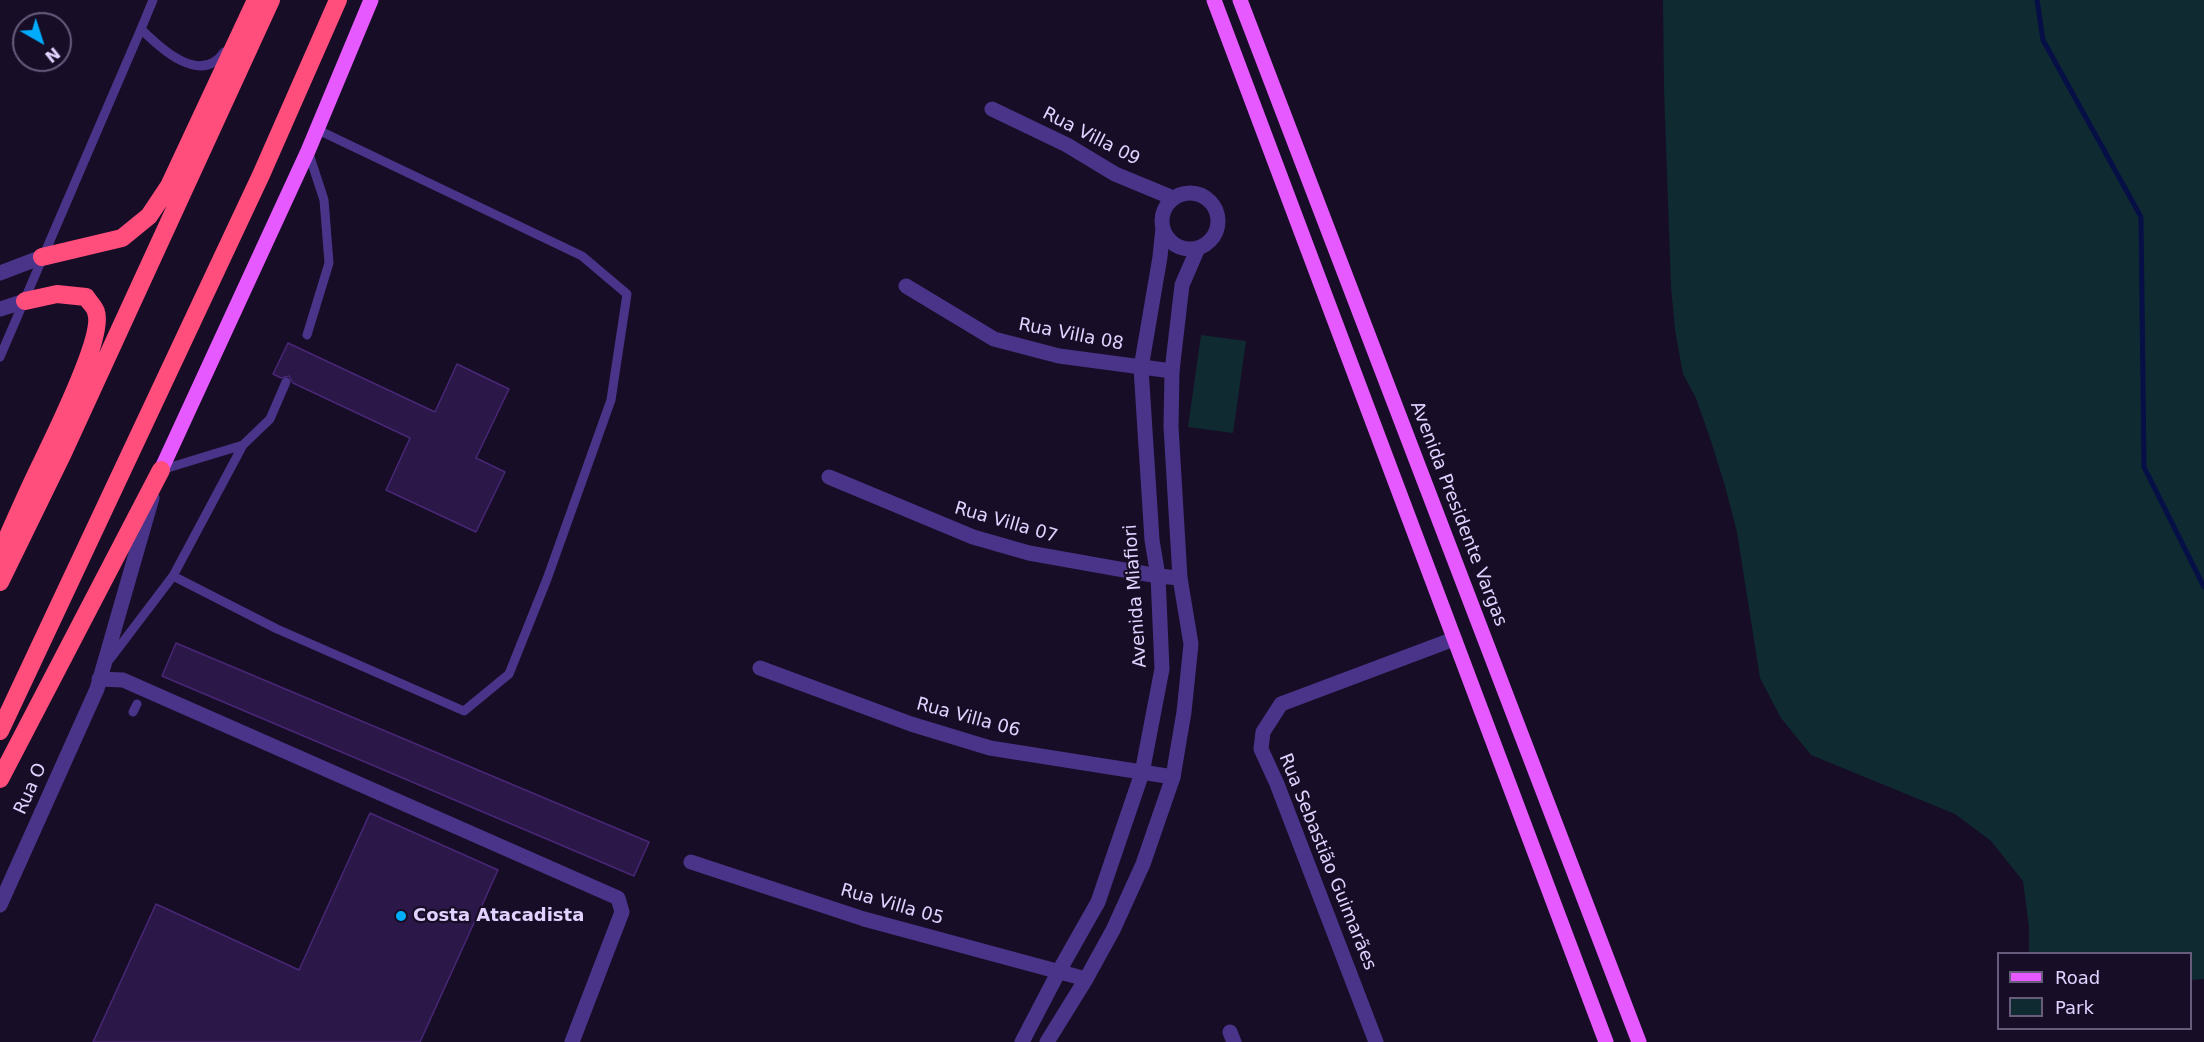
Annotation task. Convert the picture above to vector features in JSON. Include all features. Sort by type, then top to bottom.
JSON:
[{"type":"highway","points":[[42,257],[122,238],[149,216],[169,186],[256,0]]},
{"type":"highway","points":[[0,582],[63,453],[271,0]]},
{"type":"highway","points":[[0,731],[261,175],[338,0]]},
{"type":"highway","points":[[0,554],[41,462],[65,417],[91,348],[96,325],[97,313],[86,297],[57,294],[25,302]]},
{"type":"highway","points":[[0,779],[161,470]]},
{"type":"main road","points":[[161,470],[308,151],[371,0]]},
{"type":"main road","points":[[1214,0],[1606,1042]]},
{"type":"main road","name":"Avenida Presidente Vargas","points":[[1240,0],[1639,1042]]},
{"type":"main road","points":[[1343,344],[1369,335]]},
{"type":"street","name":"Rua Villa 09","points":[[992,109],[1067,145],[1115,174],[1173,198]]},
{"type":"street","points":[[1183,193],[1195,193],[1205,196],[1213,204],[1218,214],[1219,225],[1215,235],[1208,243],[1198,248],[1186,249],[1167,238],[1162,217],[1166,206],[1173,198],[1183,193]]},
{"type":"street","name":"Avenida Miafiori","points":[[1022,1042],[1059,970],[1098,902],[1142,773],[1162,669],[1158,576],[1152,540],[1141,368],[1161,257],[1163,228]]},
{"type":"street","points":[[1047,1042],[1113,930],[1143,864],[1173,777],[1184,712],[1191,644],[1180,578],[1171,427],[1172,371],[1182,285],[1198,248]]},
{"type":"street","points":[[0,273],[42,257]]},
{"type":"street","name":"Rua Villa 08","points":[[906,286],[994,339],[1059,356],[1172,371]]},
{"type":"street","points":[[0,309],[25,302]]},
{"type":"street","name":"Rua O","points":[[0,905],[99,680],[161,470]]},
{"type":"street","name":"Rua Villa 07","points":[[829,477],[973,537],[1029,553],[1180,578]]},
{"type":"street","name":"Rua Sebastião Guimarães","points":[[1376,1042],[1277,784],[1261,749],[1263,732],[1281,704],[1454,639]]},
{"type":"street","name":"Rua Villa 06","points":[[760,668],[911,724],[990,748],[1173,777]]},
{"type":"street","points":[[99,680],[123,680],[618,898],[622,912],[572,1042]]},
{"type":"street","name":"Rua Villa 05","points":[[691,862],[864,919],[1086,979]]},
{"type":"lane","points":[[0,357],[153,0]]},
{"type":"lane","points":[[141,30],[162,50],[190,65],[203,66],[220,58],[240,34]]},
{"type":"lane","points":[[202,113],[210,77],[203,66]]},
{"type":"lane","points":[[173,576],[277,629],[464,711],[509,674],[547,579],[611,400],[627,294],[582,256],[316,129]]},
{"type":"lane","points":[[306,335],[329,263],[324,200],[308,151]]},
{"type":"lane","points":[[99,680],[173,576],[243,446],[270,419],[286,382]]},
{"type":"lane","points":[[161,470],[243,446]]},
{"type":"green space","points":[[1663,0],[2204,0],[2204,979],[2192,980],[2192,952],[2029,952],[2029,927],[2023,881],[1991,841],[1955,814],[1811,755],[1781,718],[1760,678],[1737,532],[1725,486],[1696,398],[1683,374],[1675,330],[1671,286]]},
{"type":"green space","points":[[1201,335],[1246,341],[1233,433],[1188,427]]},
{"type":"building","points":[[288,343],[435,412],[457,364],[509,389],[476,458],[505,472],[476,532],[386,490],[410,438],[293,383],[289,376],[281,378],[273,374]]},
{"type":"building","points":[[176,643],[649,842],[634,876],[162,676]]},
{"type":"building","points":[[370,813],[498,870],[420,1042],[93,1042],[156,904],[299,970]]},
{"type":"waterway","points":[[2037,0],[2043,40],[2141,217],[2144,467],[2204,587]]},
{"type":"place","name":"Costa Atacadista","points":[[401,916]]}]
